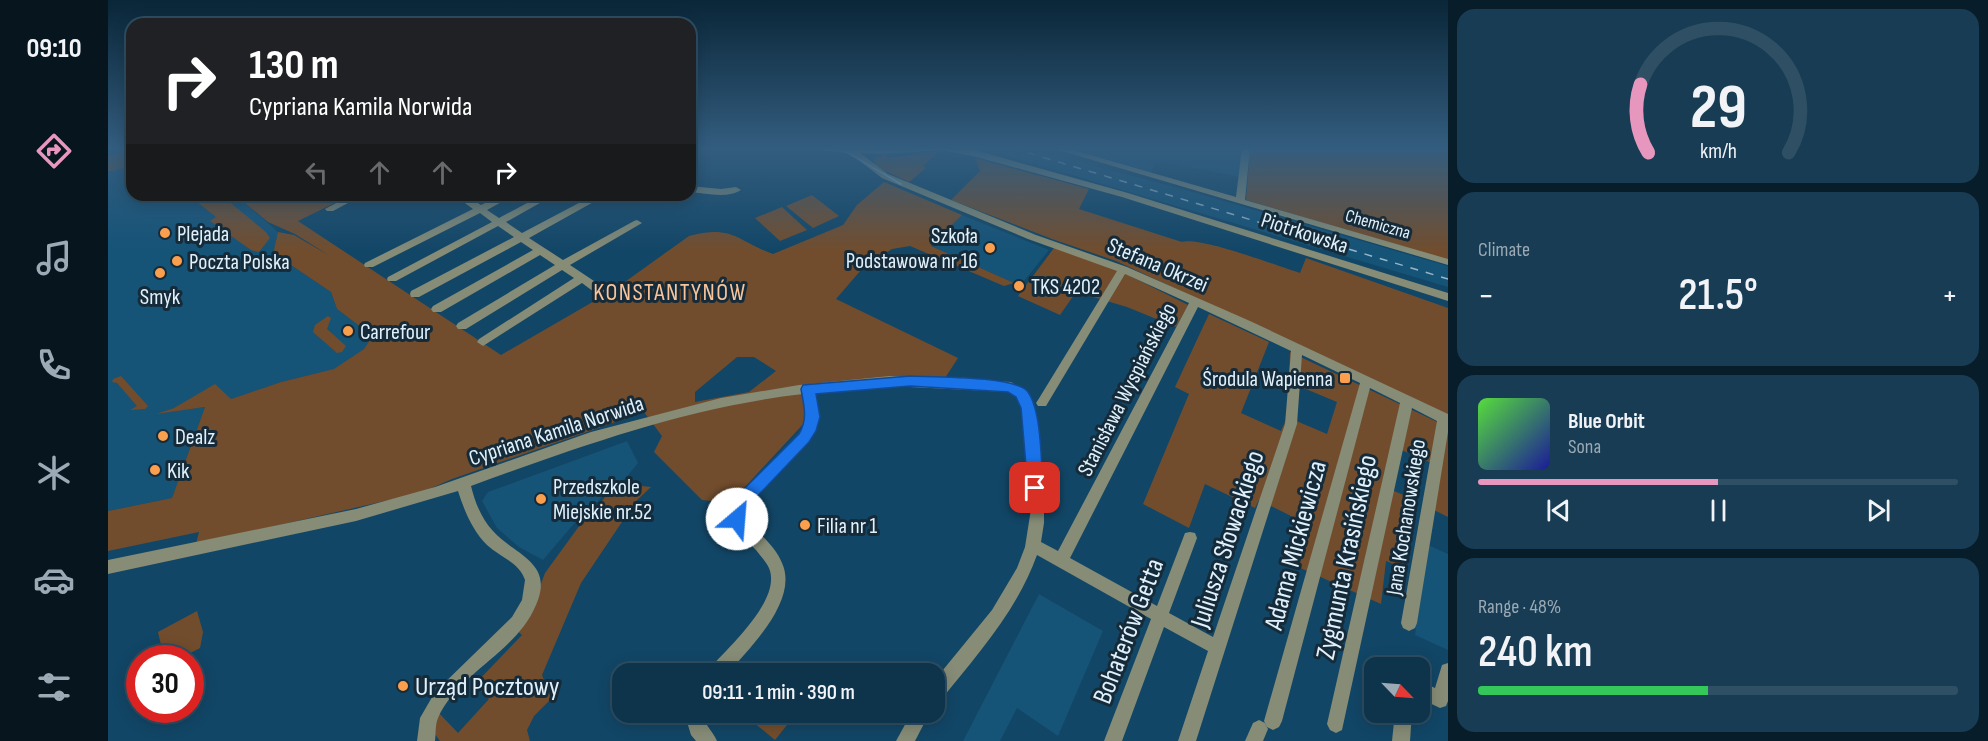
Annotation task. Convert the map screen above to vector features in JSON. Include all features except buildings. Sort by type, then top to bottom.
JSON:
[{"type":"street","name":"Stefana Okrzei","points":[[902,183],[1032,237],[1123,269],[1446,419]]},
{"type":"street","name":"Piotrkowska","points":[[1081,183],[1448,297]]},
{"type":"street","name":"Chemiczna","points":[[1176,183],[1448,262]]},
{"type":"street","points":[[1240,201],[1242,183]]},
{"type":"street","points":[[696,190],[721,192],[736,190]]},
{"type":"street","points":[[330,209],[345,201]]},
{"type":"street","points":[[469,201],[602,292]]},
{"type":"street","points":[[369,265],[496,201]]},
{"type":"street","points":[[392,279],[538,201]]},
{"type":"street","points":[[415,294],[589,201]]},
{"type":"street","points":[[462,326],[562,265],[637,223]]},
{"type":"street","points":[[437,309],[540,250]]},
{"type":"street","points":[[1042,403],[1123,269]]},
{"type":"street","points":[[483,342],[582,278]]},
{"type":"street","name":"Stanisława Wyspiańskiego","points":[[1061,561],[1195,301]]},
{"type":"street","name":"Juliusza Słowackiego","points":[[1187,741],[1291,424],[1298,349]]},
{"type":"street","name":"Cypriana Kamila Norwida","points":[[108,567],[356,515],[463,483],[591,437],[721,403],[808,389],[910,381],[1007,386],[1022,394],[1028,408],[1034,471],[1037,521],[1033,545]]},
{"type":"street","name":"Adama Mickiewicza","points":[[1262,730],[1366,382]]},
{"type":"street","points":[[725,663],[767,613],[777,594],[779,576],[775,565],[737,519],[736,513],[741,503],[804,438],[813,417],[808,389]]},
{"type":"street","name":"Zygmunta Krasińskiego","points":[[1336,724],[1407,401]]},
{"type":"street","name":"Jana Kochanowskiego","points":[[1409,623],[1446,419]]},
{"type":"street","points":[[426,741],[424,728],[438,700],[517,623],[531,596],[533,585],[533,578],[526,567],[491,540],[483,529],[471,511],[463,483]]},
{"type":"street","name":"Bohaterów Getta","points":[[1113,741],[1190,538]]},
{"type":"street","points":[[945,681],[1001,612],[1033,545],[1218,648]]},
{"type":"street","points":[[1430,695],[1440,700],[1448,671]]},
{"type":"street","points":[[696,723],[708,741]]},
{"type":"street","points":[[905,741],[916,723]]},
{"type":"street","points":[[1401,741],[1403,723]]},
{"type":"shaded area","points":[[108,183],[126,183],[126,201],[242,201],[278,232],[274,249],[276,255],[331,292],[337,309],[370,334],[370,340],[364,349],[335,369],[281,382],[231,399],[174,408],[160,413],[205,407],[172,498],[108,511]]},
{"type":"shaded area","points":[[885,183],[962,215],[931,246],[1014,283],[1004,286],[910,246],[892,249],[861,270],[836,299],[958,358],[945,378],[891,377],[808,384],[803,399],[806,421],[730,503],[702,500],[654,452],[662,436],[644,412],[452,479],[420,493],[196,544],[199,532],[108,551],[108,511],[172,498],[205,407],[156,414],[174,408],[215,384],[231,399],[281,382],[334,369],[364,349],[370,340],[370,334],[337,309],[331,292],[276,255],[274,249],[278,232],[294,235],[330,256],[295,234],[268,222],[242,201],[339,201],[298,221],[501,355],[615,289],[689,236],[725,233],[773,254],[843,225],[857,205]],"holes":[[[737,357],[754,357],[776,371],[749,392],[695,402],[695,392]]]},
{"type":"shaded area","points":[[968,183],[1065,183],[1089,189],[1079,209],[1182,242],[1191,241],[1221,247],[1300,273],[1306,258],[1448,308],[1448,415],[1116,261],[951,200]]},
{"type":"shaded area","points":[[1098,183],[1158,183],[1448,266],[1448,287]]},
{"type":"shaded area","points":[[1247,183],[1448,183],[1448,260],[1246,200]]},
{"type":"shaded area","points":[[812,195],[839,216],[813,228],[786,206]]},
{"type":"shaded area","points":[[228,201],[266,232],[270,238],[259,252],[251,250],[210,221],[216,217],[197,202]]},
{"type":"shaded area","points":[[782,207],[807,230],[780,241],[755,218]]},
{"type":"shaded area","name":"Szkoła Podstawowa nr 16","points":[[962,215],[1049,250],[1020,286],[931,246]]},
{"type":"shaded area","points":[[1054,248],[1114,268],[1188,305],[1176,327],[1127,307],[1076,292],[1060,315],[1018,296]]},
{"type":"shaded area","points":[[1209,314],[1269,342],[1241,413],[1281,431],[1287,417],[1327,434],[1337,402],[1289,382],[1290,352],[1448,427],[1448,517],[1426,506],[1432,463],[1399,449],[1393,477],[1394,491],[1418,501],[1403,568],[1386,561],[1381,604],[1296,566],[1307,524],[1259,500],[1255,508],[1205,484],[1189,528],[1143,504],[1189,394],[1175,387]]},
{"type":"shaded area","points":[[328,316],[331,318],[327,329],[346,346],[342,352],[337,353],[313,332],[315,325]]},
{"type":"shaded area","points":[[121,376],[148,406],[145,409],[130,410],[137,406],[117,383],[112,382],[113,379]]},
{"type":"shaded area","name":"Przedszkole Miejskie nr.52","points":[[627,441],[638,463],[625,479],[613,484],[593,507],[590,505],[543,560],[519,547],[497,528],[482,501],[488,492]]},
{"type":"shaded area","points":[[622,484],[651,487],[636,501],[581,583],[542,675],[551,699],[534,716],[527,730],[530,741],[440,741],[432,730],[437,711],[458,733],[489,699],[474,685],[522,635],[516,630],[535,600],[545,573],[585,518],[589,519],[605,497]]},
{"type":"shaded area","points":[[1426,544],[1448,554],[1448,650],[1415,635]]},
{"type":"shaded area","points":[[1039,594],[1103,631],[1058,736],[1017,708],[1000,741],[963,741]]},
{"type":"shaded area","points":[[197,611],[203,632],[201,645],[161,645],[158,632]]},
{"type":"shaded area","points":[[754,723],[789,723],[775,740]]},
{"type":"railway","points":[[1127,183],[1448,279]]},
{"type":"place","name":"Plejada","points":[[165,233]]},
{"type":"place","name":"Szkoła Podstawowa nr 16","points":[[990,248]]},
{"type":"place","name":"Poczta Polska","points":[[177,261]]},
{"type":"place","name":"Smyk","points":[[160,273]]},
{"type":"place","name":"TKS 4202","points":[[1019,286]]},
{"type":"place","name":"Carrefour","points":[[348,331]]},
{"type":"place","name":"Środula Wapienna","points":[[1345,378]]},
{"type":"place","name":"Dealz","points":[[163,436]]},
{"type":"place","name":"Kik","points":[[155,470]]},
{"type":"place","name":"Przedszkole Miejskie nr.52","points":[[541,499]]},
{"type":"place","name":"Filia nr 1","points":[[805,525]]},
{"type":"place","name":"Urząd Pocztowy","points":[[403,686]]},
{"type":"district","name":"KONSTANTYNÓW","points":[[670,292]]},
{"type":"route","points":[[737,519],[736,513],[741,503],[804,438],[811,427],[813,417],[808,389],[890,381],[1011,387],[1022,394],[1028,408],[1035,488]]}]
